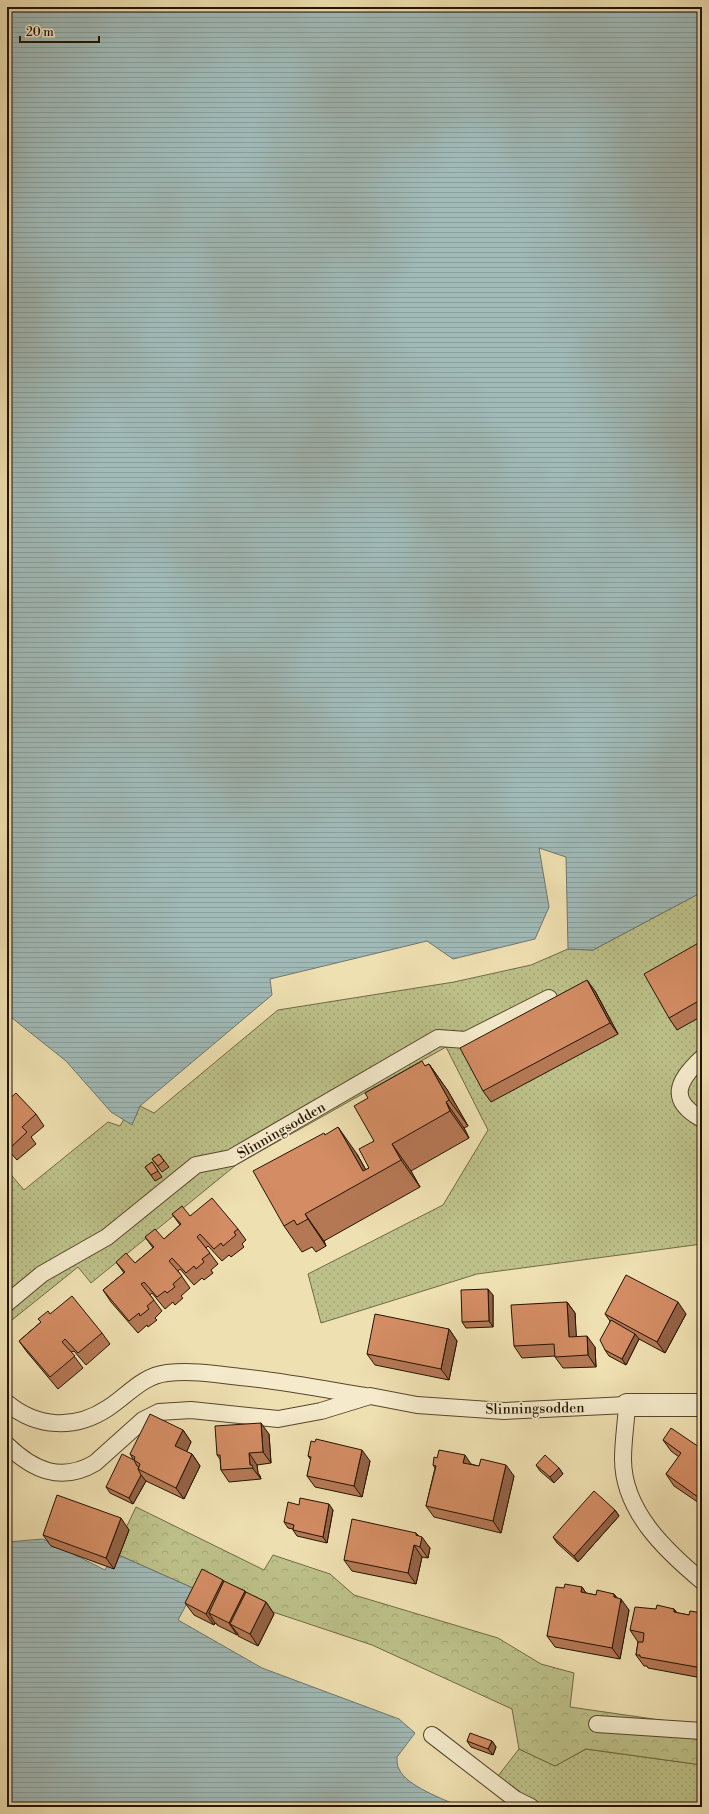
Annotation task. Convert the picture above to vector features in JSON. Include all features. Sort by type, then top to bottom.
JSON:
[{"type":"street","name":"Slinningsodden","points":[[627,1405],[702,1405]]},
{"type":"lane","name":"Slinningsodden","points":[[7,1303],[42,1274],[107,1237],[196,1165],[231,1158],[438,1038],[466,1040],[550,998]]},
{"type":"lane","points":[[702,1058],[682,1079],[680,1093],[681,1100],[686,1109],[702,1119]]},
{"type":"lane","name":"Slinningsodden","points":[[7,1403],[31,1419],[48,1423],[74,1422],[88,1418],[109,1408],[133,1388],[153,1377],[167,1373],[186,1373],[274,1380],[417,1405],[504,1411],[627,1405]]},
{"type":"lane","name":"Slinningsodden","points":[[7,1445],[22,1459],[40,1469],[52,1472],[69,1472],[88,1467],[95,1463],[143,1420],[159,1412],[191,1410],[284,1419],[321,1412],[370,1396]]},
{"type":"lane","points":[[627,1405],[623,1460],[624,1473],[632,1498],[644,1521],[656,1537],[668,1551],[702,1580]]},
{"type":"lane","points":[[597,1724],[702,1732]]},
{"type":"lane","points":[[432,1734],[516,1799],[531,1807]]},
{"type":"green space","points":[[702,892],[702,1244],[477,1274],[321,1323],[308,1274],[443,1205],[488,1130],[446,1047],[236,1165],[91,1283],[78,1267],[7,1324],[7,1170],[24,1190],[108,1122],[120,1126],[124,1119],[132,1124],[140,1106],[154,1113],[278,1010],[454,982],[531,965],[568,949],[593,950]]},
{"type":"green space","points":[[136,1507],[264,1570],[273,1555],[330,1574],[354,1595],[498,1638],[541,1664],[574,1673],[570,1707],[674,1722],[702,1723],[702,1765],[586,1749],[555,1766],[519,1749],[512,1709],[372,1645],[273,1612],[205,1573],[195,1589],[114,1553]]},
{"type":"green space","points":[[519,1749],[555,1766],[586,1749],[702,1765],[702,1807],[516,1807],[498,1776]]},
{"type":"water","points":[[7,7],[702,7],[702,892],[593,950],[568,949],[566,857],[539,848],[549,907],[535,939],[453,959],[427,941],[270,979],[272,995],[140,1106],[132,1125],[111,1112],[66,1061],[7,1014]]},
{"type":"water","points":[[43,1539],[105,1570],[114,1553],[195,1589],[178,1620],[262,1668],[399,1719],[415,1733],[397,1757],[399,1769],[403,1775],[417,1786],[460,1807],[7,1807],[7,1542]]},
{"type":"building","points":[[702,941],[702,999],[669,1018],[644,974]]},
{"type":"building","points":[[587,980],[610,1023],[483,1091],[460,1048]]},
{"type":"building","points":[[422,1061],[425,1066],[429,1064],[449,1100],[446,1102],[450,1111],[392,1144],[401,1160],[305,1214],[308,1219],[297,1225],[294,1220],[284,1226],[253,1171],[338,1127],[363,1171],[369,1168],[359,1149],[374,1141],[354,1106],[368,1098],[365,1093]]},
{"type":"building","points":[[16,1093],[36,1114],[22,1127],[27,1132],[9,1149],[7,1146],[7,1101]]},
{"type":"building","points":[[159,1154],[164,1161],[158,1166],[152,1159]]},
{"type":"building","points":[[152,1162],[158,1171],[151,1175],[145,1167]]},
{"type":"building","points":[[212,1198],[238,1229],[234,1232],[236,1235],[223,1246],[221,1243],[214,1249],[200,1234],[197,1237],[210,1253],[202,1259],[204,1262],[196,1269],[194,1266],[186,1273],[172,1258],[169,1261],[182,1276],[173,1284],[175,1287],[167,1293],[165,1291],[157,1297],[144,1282],[141,1284],[154,1300],[147,1306],[149,1309],[140,1316],[139,1313],[129,1321],[103,1290],[125,1272],[116,1262],[126,1253],[135,1263],[154,1247],[145,1237],[155,1229],[164,1239],[181,1224],[172,1214],[182,1206],[190,1216]]},
{"type":"building","points":[[626,1275],[678,1302],[657,1342],[605,1314]]},
{"type":"building","points":[[488,1289],[489,1321],[462,1322],[461,1290]]},
{"type":"building","points":[[72,1296],[102,1333],[78,1353],[65,1339],[62,1342],[75,1356],[50,1377],[19,1341],[41,1322],[38,1319],[48,1311],[50,1314]]},
{"type":"building","points":[[567,1302],[569,1337],[587,1336],[588,1355],[555,1357],[554,1344],[514,1346],[511,1305]]},
{"type":"building","points":[[375,1314],[449,1329],[441,1369],[367,1354]]},
{"type":"building","points":[[611,1320],[635,1334],[622,1359],[605,1350],[600,1340]]},
{"type":"building","points":[[150,1414],[183,1430],[175,1446],[192,1454],[176,1488],[138,1469],[140,1464],[134,1460],[135,1457],[130,1454]]},
{"type":"building","points":[[261,1423],[263,1452],[249,1453],[250,1465],[252,1465],[253,1468],[221,1470],[220,1455],[217,1455],[215,1426]]},
{"type":"building","points":[[671,1428],[702,1449],[702,1500],[666,1474],[681,1453],[663,1440]]},
{"type":"building","points":[[316,1439],[362,1450],[354,1486],[307,1476],[311,1457],[308,1456],[311,1441],[315,1442]]},
{"type":"building","points":[[439,1450],[465,1455],[463,1463],[479,1466],[481,1459],[506,1465],[493,1521],[426,1506],[436,1466],[433,1465],[434,1457],[437,1458]]},
{"type":"building","points":[[122,1454],[134,1460],[139,1467],[138,1469],[141,1475],[129,1498],[106,1487]]},
{"type":"building","points":[[545,1455],[559,1468],[550,1477],[536,1465]]},
{"type":"building","points":[[594,1491],[615,1510],[574,1556],[553,1537]]},
{"type":"building","points":[[57,1495],[121,1518],[106,1558],[43,1535]]},
{"type":"building","points":[[300,1498],[329,1504],[323,1537],[293,1530],[294,1525],[284,1522],[288,1502],[299,1505]]},
{"type":"building","points":[[352,1519],[416,1533],[416,1535],[422,1537],[420,1547],[414,1545],[408,1573],[344,1560]]},
{"type":"building","points":[[202,1569],[223,1580],[206,1614],[185,1603]]},
{"type":"building","points":[[224,1581],[245,1591],[229,1623],[209,1613]]},
{"type":"building","points":[[565,1584],[582,1587],[581,1592],[596,1595],[597,1590],[614,1594],[614,1597],[621,1599],[612,1648],[547,1636],[556,1587],[564,1588]]},
{"type":"building","points":[[246,1592],[266,1602],[250,1634],[230,1624]]},
{"type":"building","points":[[657,1605],[674,1609],[674,1612],[689,1615],[690,1611],[702,1613],[702,1668],[636,1655],[638,1642],[643,1642],[644,1633],[630,1630],[635,1607],[656,1609]]},
{"type":"building","points":[[470,1733],[492,1741],[488,1749],[467,1741]]}]
